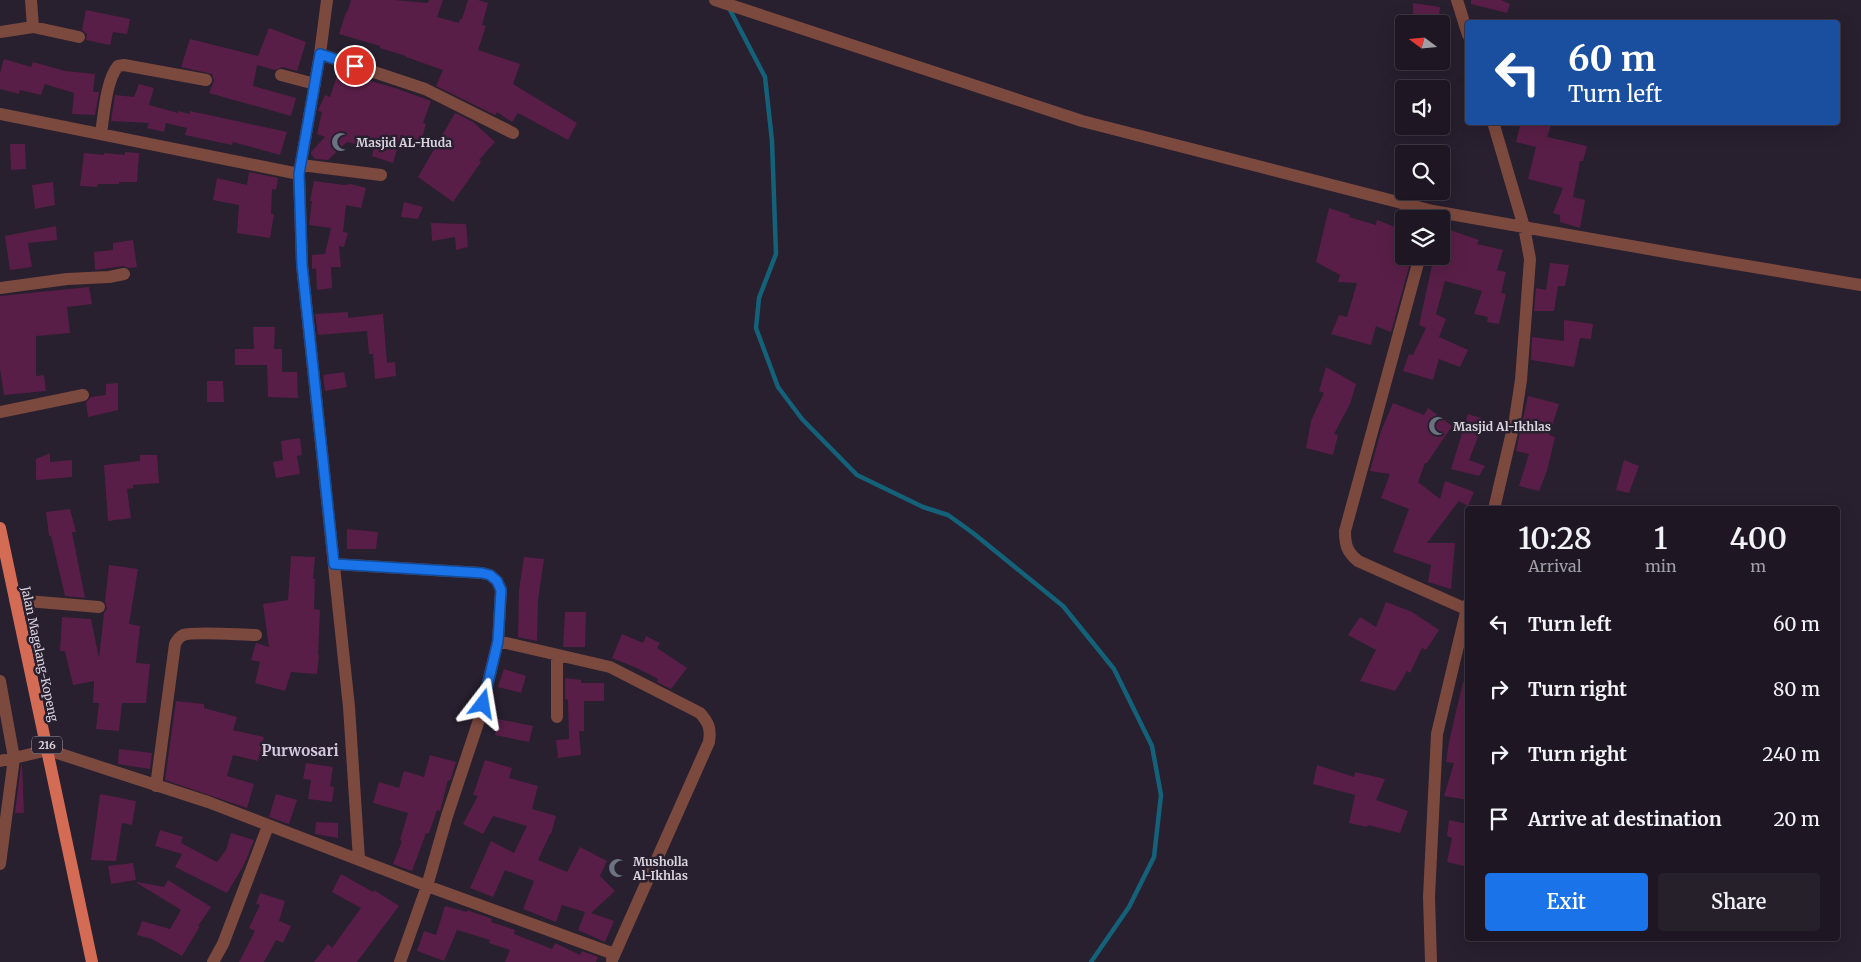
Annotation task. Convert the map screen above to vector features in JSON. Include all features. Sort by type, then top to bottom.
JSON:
[{"type":"main road","name":"Jalan Magelang-Kopeng","points":[[0,528],[92,962]]},
{"type":"street","points":[[30,0],[33,27]]},
{"type":"street","points":[[327,0],[320,54],[300,169],[302,265],[350,707],[359,859]]},
{"type":"street","points":[[716,0],[1082,121],[1413,210]]},
{"type":"street","points":[[1457,0],[1465,25]]},
{"type":"street","points":[[0,32],[33,27],[79,37]]},
{"type":"street","points":[[320,54],[425,89],[513,132]]},
{"type":"street","points":[[101,134],[110,84],[118,66],[124,65],[206,80]]},
{"type":"street","points":[[280,75],[315,84]]},
{"type":"street","points":[[0,114],[300,169],[381,175]]},
{"type":"street","points":[[1494,125],[1524,227],[1530,259],[1521,380],[1515,419],[1495,506]]},
{"type":"street","points":[[1450,217],[1524,227],[1861,285]]},
{"type":"street","points":[[1418,265],[1345,531],[1345,544],[1350,554],[1358,561],[1465,606]]},
{"type":"street","points":[[0,288],[66,279],[109,277],[124,274]]},
{"type":"street","points":[[0,412],[83,395]]},
{"type":"street","points":[[334,564],[482,573],[490,575],[497,581],[501,590],[498,641],[479,720],[447,816],[427,886],[400,962]]},
{"type":"street","points":[[15,600],[99,607]]},
{"type":"street","points":[[1431,962],[1429,897],[1437,734],[1465,615]]},
{"type":"street","points":[[156,786],[175,644],[179,638],[195,634],[256,635]]},
{"type":"street","points":[[0,761],[48,750],[208,802],[612,958],[709,742],[711,730],[707,721],[700,714],[610,667],[498,641]]},
{"type":"street","points":[[557,655],[557,717]]},
{"type":"street","points":[[0,684],[14,758],[0,864]]},
{"type":"street","points":[[212,962],[223,944],[268,826]]},
{"type":"building","points":[[351,0],[394,0],[428,3],[429,0],[443,0],[437,17],[459,23],[468,0],[488,3],[482,25],[486,26],[478,50],[520,64],[513,84],[577,123],[568,140],[518,113],[512,122],[497,112],[496,115],[493,114],[436,86],[443,70],[380,48],[380,46],[339,34]]},
{"type":"building","points":[[1471,0],[1501,0],[1510,4],[1507,13],[1471,4]]},
{"type":"building","points":[[1413,3],[1440,7],[1439,15],[1413,15]]},
{"type":"building","points":[[86,10],[130,19],[127,34],[113,32],[110,45],[86,40],[87,34],[82,30]]},
{"type":"building","points":[[269,28],[306,42],[297,71],[283,67],[275,70],[257,65],[253,86],[296,98],[291,116],[209,93],[214,81],[212,74],[181,67],[190,39],[258,56]]},
{"type":"building","points":[[4,59],[31,67],[33,62],[65,71],[95,74],[93,92],[99,92],[95,115],[72,114],[74,93],[45,84],[41,95],[20,90],[19,94],[0,89],[0,73]]},
{"type":"building","points":[[338,73],[395,88],[431,101],[423,123],[426,124],[421,141],[401,135],[393,163],[372,156],[374,148],[347,142],[328,160],[315,159],[311,152],[325,137],[317,134],[322,112],[318,111],[325,95],[330,97]]},
{"type":"building","points":[[139,84],[154,88],[149,105],[178,113],[178,111],[190,114],[190,111],[287,132],[280,155],[233,142],[232,145],[185,135],[187,128],[166,123],[164,132],[147,128],[149,123],[111,121],[115,95],[134,97]]},
{"type":"building","points":[[455,113],[473,122],[495,142],[479,160],[481,162],[453,202],[418,177]]},
{"type":"building","points":[[1520,125],[1551,125],[1547,137],[1587,146],[1583,161],[1580,161],[1573,197],[1585,200],[1580,228],[1560,222],[1560,215],[1553,213],[1563,188],[1528,179],[1536,147],[1516,142]]},
{"type":"building","points":[[10,144],[25,144],[26,169],[11,170]]},
{"type":"building","points":[[125,152],[139,153],[137,182],[98,184],[97,187],[80,186],[84,153],[125,155]]},
{"type":"building","points":[[249,172],[278,178],[276,190],[272,189],[271,214],[274,214],[270,238],[237,233],[239,205],[213,200],[217,178],[247,185]]},
{"type":"building","points":[[314,181],[344,185],[351,184],[366,188],[361,208],[346,205],[343,232],[348,233],[344,247],[339,246],[341,267],[331,267],[332,288],[317,290],[316,268],[312,269],[312,255],[325,254],[331,228],[309,225],[312,201],[310,201]]},
{"type":"building","points":[[53,182],[55,205],[35,209],[32,185]]},
{"type":"building","points":[[404,202],[423,207],[418,219],[401,217]]},
{"type":"building","points":[[1329,208],[1350,215],[1349,217],[1376,225],[1377,220],[1395,227],[1395,265],[1410,265],[1391,332],[1376,326],[1371,345],[1331,334],[1339,315],[1347,317],[1357,283],[1338,282],[1340,275],[1316,262]]},
{"type":"building","points":[[431,223],[466,224],[468,247],[456,250],[455,237],[432,241]]},
{"type":"building","points":[[56,226],[57,240],[28,243],[32,267],[10,270],[5,236]]},
{"type":"building","points":[[1450,230],[1479,240],[1477,244],[1503,250],[1497,270],[1506,272],[1501,293],[1506,294],[1499,324],[1487,322],[1488,317],[1474,314],[1482,291],[1445,281],[1436,314],[1446,319],[1439,337],[1468,350],[1460,367],[1439,359],[1433,380],[1403,371],[1409,354],[1413,355],[1426,328],[1419,325],[1432,265],[1450,265]]},
{"type":"building","points":[[133,240],[137,267],[129,268],[123,266],[95,270],[94,252],[113,250],[113,243]]},
{"type":"building","points":[[1550,263],[1569,265],[1565,286],[1558,286],[1554,311],[1534,311],[1536,288],[1546,290]]},
{"type":"building","points":[[89,287],[92,304],[67,307],[70,333],[36,336],[36,376],[44,375],[46,391],[4,395],[0,369],[0,296]]},
{"type":"building","points":[[348,312],[348,318],[383,314],[387,363],[395,362],[396,376],[375,379],[373,354],[369,354],[367,331],[318,335],[315,314]]},
{"type":"building","points":[[1564,320],[1593,324],[1591,339],[1580,338],[1574,367],[1531,360],[1532,337],[1564,341]]},
{"type":"building","points":[[253,327],[275,327],[274,349],[282,349],[282,372],[297,372],[298,398],[268,397],[267,365],[235,365],[235,349],[254,349]]},
{"type":"building","points":[[1326,367],[1356,384],[1350,404],[1334,434],[1338,435],[1333,455],[1306,448],[1311,421],[1324,393],[1319,391]]},
{"type":"building","points":[[344,372],[347,387],[325,391],[323,375]]},
{"type":"building","points":[[207,381],[223,381],[224,402],[207,402]]},
{"type":"building","points":[[118,383],[118,410],[88,417],[86,402],[91,397],[106,395],[106,384]]},
{"type":"building","points":[[1528,396],[1559,404],[1549,435],[1555,437],[1547,471],[1539,491],[1519,486],[1529,454],[1516,451]]},
{"type":"building","points":[[1393,403],[1424,415],[1428,408],[1452,426],[1427,463],[1425,463],[1418,482],[1440,499],[1445,481],[1474,492],[1468,506],[1459,501],[1427,543],[1455,543],[1451,589],[1428,582],[1431,565],[1393,552],[1409,509],[1381,498],[1390,474],[1370,471],[1381,431]]},
{"type":"building","points":[[1468,414],[1487,420],[1484,433],[1480,432],[1469,460],[1485,466],[1479,476],[1451,469]]},
{"type":"building","points":[[300,438],[302,455],[297,456],[300,474],[276,478],[273,462],[283,460],[281,441]]},
{"type":"building","points":[[50,453],[50,462],[72,460],[72,477],[36,480],[36,459]]},
{"type":"building","points":[[140,455],[157,455],[159,483],[133,485],[133,488],[127,489],[131,518],[108,521],[104,465],[140,461]]},
{"type":"building","points":[[1624,460],[1639,466],[1629,493],[1616,490]]},
{"type":"building","points":[[70,509],[76,532],[72,532],[85,598],[65,596],[51,536],[49,536],[46,512]]},
{"type":"building","points":[[347,529],[378,532],[376,549],[347,549]]},
{"type":"building","points":[[291,556],[315,557],[313,579],[315,579],[314,609],[320,610],[319,655],[317,674],[291,672],[285,691],[255,683],[260,662],[251,660],[256,643],[269,647],[263,604],[288,600]]},
{"type":"building","points":[[524,557],[544,559],[538,600],[537,641],[518,637],[519,590]]},
{"type":"building","points":[[109,565],[138,569],[129,624],[140,626],[136,663],[150,664],[146,703],[122,703],[119,731],[96,729],[99,703],[93,703],[94,681],[73,685],[65,651],[60,651],[62,617],[91,619],[99,658],[104,613],[107,608],[105,602]]},
{"type":"building","points":[[1386,602],[1412,612],[1439,630],[1426,650],[1422,648],[1410,673],[1407,671],[1395,691],[1360,681],[1376,650],[1348,635],[1360,617],[1376,627]]},
{"type":"building","points":[[565,612],[586,612],[585,647],[563,647]]},
{"type":"building","points":[[622,634],[643,643],[646,636],[660,643],[657,648],[687,668],[671,689],[657,682],[658,679],[612,658]]},
{"type":"building","points":[[504,669],[526,676],[521,693],[498,687]]},
{"type":"building","points":[[565,678],[581,680],[581,683],[604,683],[604,701],[584,701],[584,731],[579,731],[581,755],[558,758],[556,740],[569,739],[568,700],[565,699]]},
{"type":"building","points":[[1463,682],[1465,682],[1465,800],[1444,796],[1454,763],[1446,762]]},
{"type":"building","points":[[176,701],[204,704],[204,708],[237,717],[233,730],[264,737],[258,761],[233,755],[227,776],[254,784],[247,808],[165,780]]},
{"type":"building","points":[[498,719],[533,726],[529,742],[495,735]]},
{"type":"building","points":[[119,749],[152,753],[150,769],[118,764]]},
{"type":"building","points":[[430,755],[456,762],[450,781],[448,780],[440,811],[437,810],[429,833],[426,833],[412,871],[393,864],[402,841],[400,840],[408,813],[373,803],[379,782],[399,788],[404,771],[424,777]]},
{"type":"building","points":[[485,760],[512,768],[509,778],[538,786],[532,809],[556,816],[551,834],[538,860],[567,872],[580,847],[607,861],[600,876],[615,891],[591,913],[614,921],[605,942],[578,930],[585,912],[562,905],[556,922],[523,909],[534,881],[505,870],[493,897],[470,888],[491,841],[514,853],[527,826],[493,816],[483,834],[463,824],[478,796],[473,795]]},
{"type":"building","points":[[306,763],[333,767],[330,786],[334,787],[332,802],[308,799],[311,780],[303,779]]},
{"type":"building","points":[[21,765],[24,813],[15,813]]},
{"type":"building","points":[[1317,765],[1354,777],[1355,772],[1385,779],[1376,800],[1408,811],[1400,833],[1368,825],[1367,827],[1349,823],[1355,795],[1313,784]]},
{"type":"building","points":[[100,794],[136,801],[132,825],[122,823],[116,861],[91,860]]},
{"type":"building","points":[[276,794],[297,800],[289,824],[269,817]]},
{"type":"building","points":[[1449,820],[1465,823],[1465,866],[1447,862],[1452,838],[1447,836]]},
{"type":"building","points":[[316,822],[338,823],[338,838],[315,834]]},
{"type":"building","points":[[160,830],[183,837],[181,843],[217,862],[226,850],[231,833],[254,840],[244,865],[227,893],[175,867],[182,854],[155,846]]},
{"type":"building","points":[[133,863],[136,880],[111,884],[108,866]]},
{"type":"building","points":[[341,874],[373,892],[374,890],[399,906],[357,962],[314,962],[328,944],[332,948],[361,908],[332,892]]},
{"type":"building","points":[[168,880],[211,907],[198,926],[200,926],[182,956],[152,939],[137,935],[142,921],[170,929],[181,910],[137,883],[164,887]]},
{"type":"building","points":[[260,893],[285,901],[279,921],[291,926],[283,943],[276,940],[264,962],[239,962],[255,931],[249,928],[260,905],[256,904]]},
{"type":"building","points":[[445,906],[467,912],[467,910],[492,919],[491,922],[515,930],[514,934],[552,949],[555,943],[580,955],[582,951],[598,957],[596,962],[505,962],[510,950],[489,943],[490,940],[457,930],[444,961],[417,951],[424,931],[436,935]]},
{"type":"waterway","points":[[729,8],[765,77],[772,141],[776,254],[759,298],[756,328],[778,387],[802,419],[857,475],[923,507],[948,515],[1063,606],[1114,669],[1152,746],[1161,795],[1154,857],[1129,907],[1091,962]]},
{"type":"place","name":"Masjid AL-Huda","points":[[341,142]]},
{"type":"place","name":"Masjid Al-Ikhlas","points":[[1438,426]]},
{"type":"place","name":"Musholla Al-Ikhlas","points":[[618,868]]},
{"type":"district","name":"Purwosari","points":[[300,750]]},
{"type":"route","points":[[355,66],[320,54],[299,174],[302,265],[334,564],[482,573],[490,575],[497,581],[501,590],[498,641],[483,704]]}]
